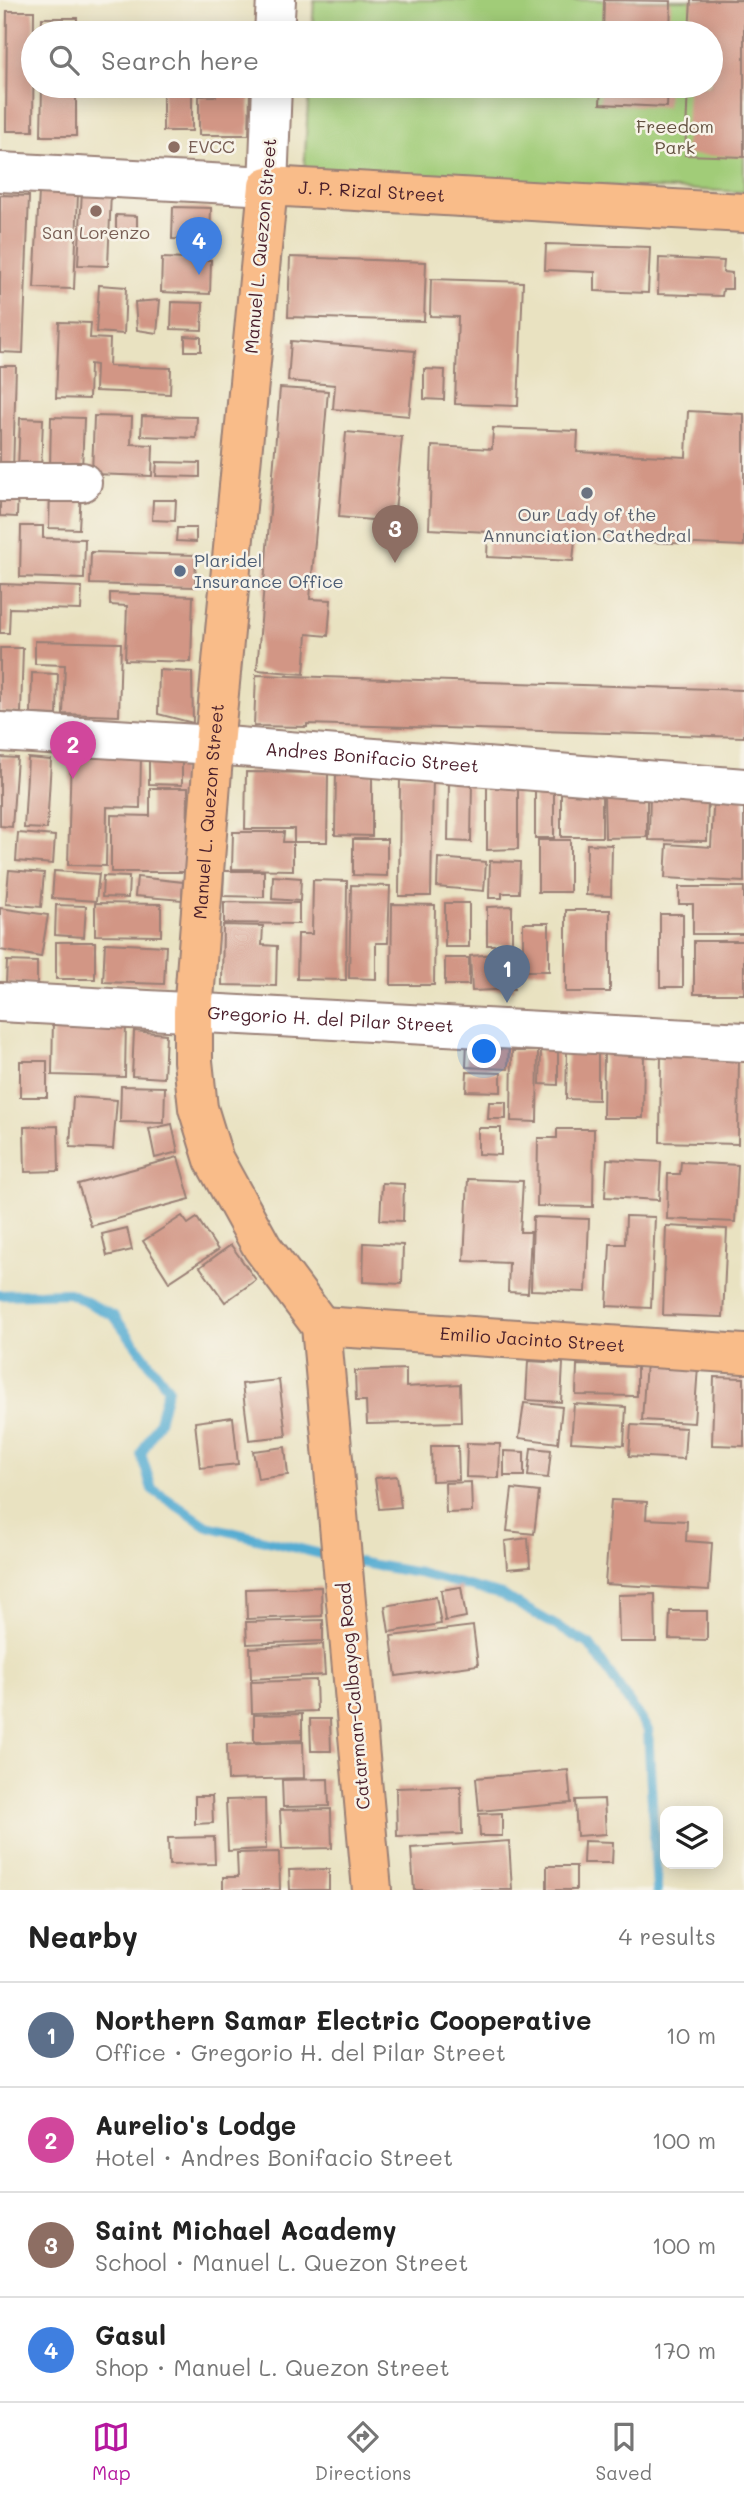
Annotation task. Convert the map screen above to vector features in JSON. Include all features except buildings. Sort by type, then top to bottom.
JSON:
[{"type":"main road","name":"J. P. Rizal Street","points":[[268,186],[744,213]]},
{"type":"main road","name":"Manuel L. Quezon Street","points":[[268,186],[214,745],[193,1012],[193,1061],[198,1108],[214,1160],[262,1247],[321,1326]]},
{"type":"main road","name":"Emilio Jacinto Street","points":[[321,1326],[744,1354]]},
{"type":"main road","name":"Catarman-Calbayog Road","points":[[321,1326],[372,1890]]},
{"type":"street","points":[[275,21],[276,0]]},
{"type":"street","name":"Manuel L. Quezon Street","points":[[268,186],[272,98]]},
{"type":"street","name":"J. P. Rizal Street","points":[[0,172],[268,186]]},
{"type":"street","points":[[0,482],[82,482]]},
{"type":"street","name":"Andres Bonifacio Street","points":[[0,732],[214,745],[744,788]]},
{"type":"street","name":"Gregorio H. del Pilar Street","points":[[0,1002],[744,1042]]},
{"type":"green space","name":"Freedom Park","points":[[314,0],[744,0],[744,192],[304,173],[308,98],[723,98],[723,21],[313,21]]},
{"type":"waterway","points":[[0,1295],[69,1293],[114,1316],[168,1388],[159,1421],[141,1454],[152,1489],[207,1526],[333,1557]]},
{"type":"waterway","points":[[351,1561],[419,1573],[502,1595],[590,1645],[648,1730],[657,1890]]},
{"type":"place","name":"EVCC","points":[[174,147]]},
{"type":"place","name":"San Lorenzo","points":[[96,211]]},
{"type":"place","name":"Gasul","points":[[199,275]]},
{"type":"place","name":"Our Lady of the Annunciation Cathedral","points":[[587,493]]},
{"type":"place","name":"Saint Michael Academy","points":[[395,563]]},
{"type":"place","name":"Plaridel Insurance Office","points":[[180,571]]},
{"type":"place","name":"Aurelio's Lodge","points":[[73,779]]},
{"type":"place","name":"Northern Samar Electric Cooperative","points":[[507,1003]]}]
